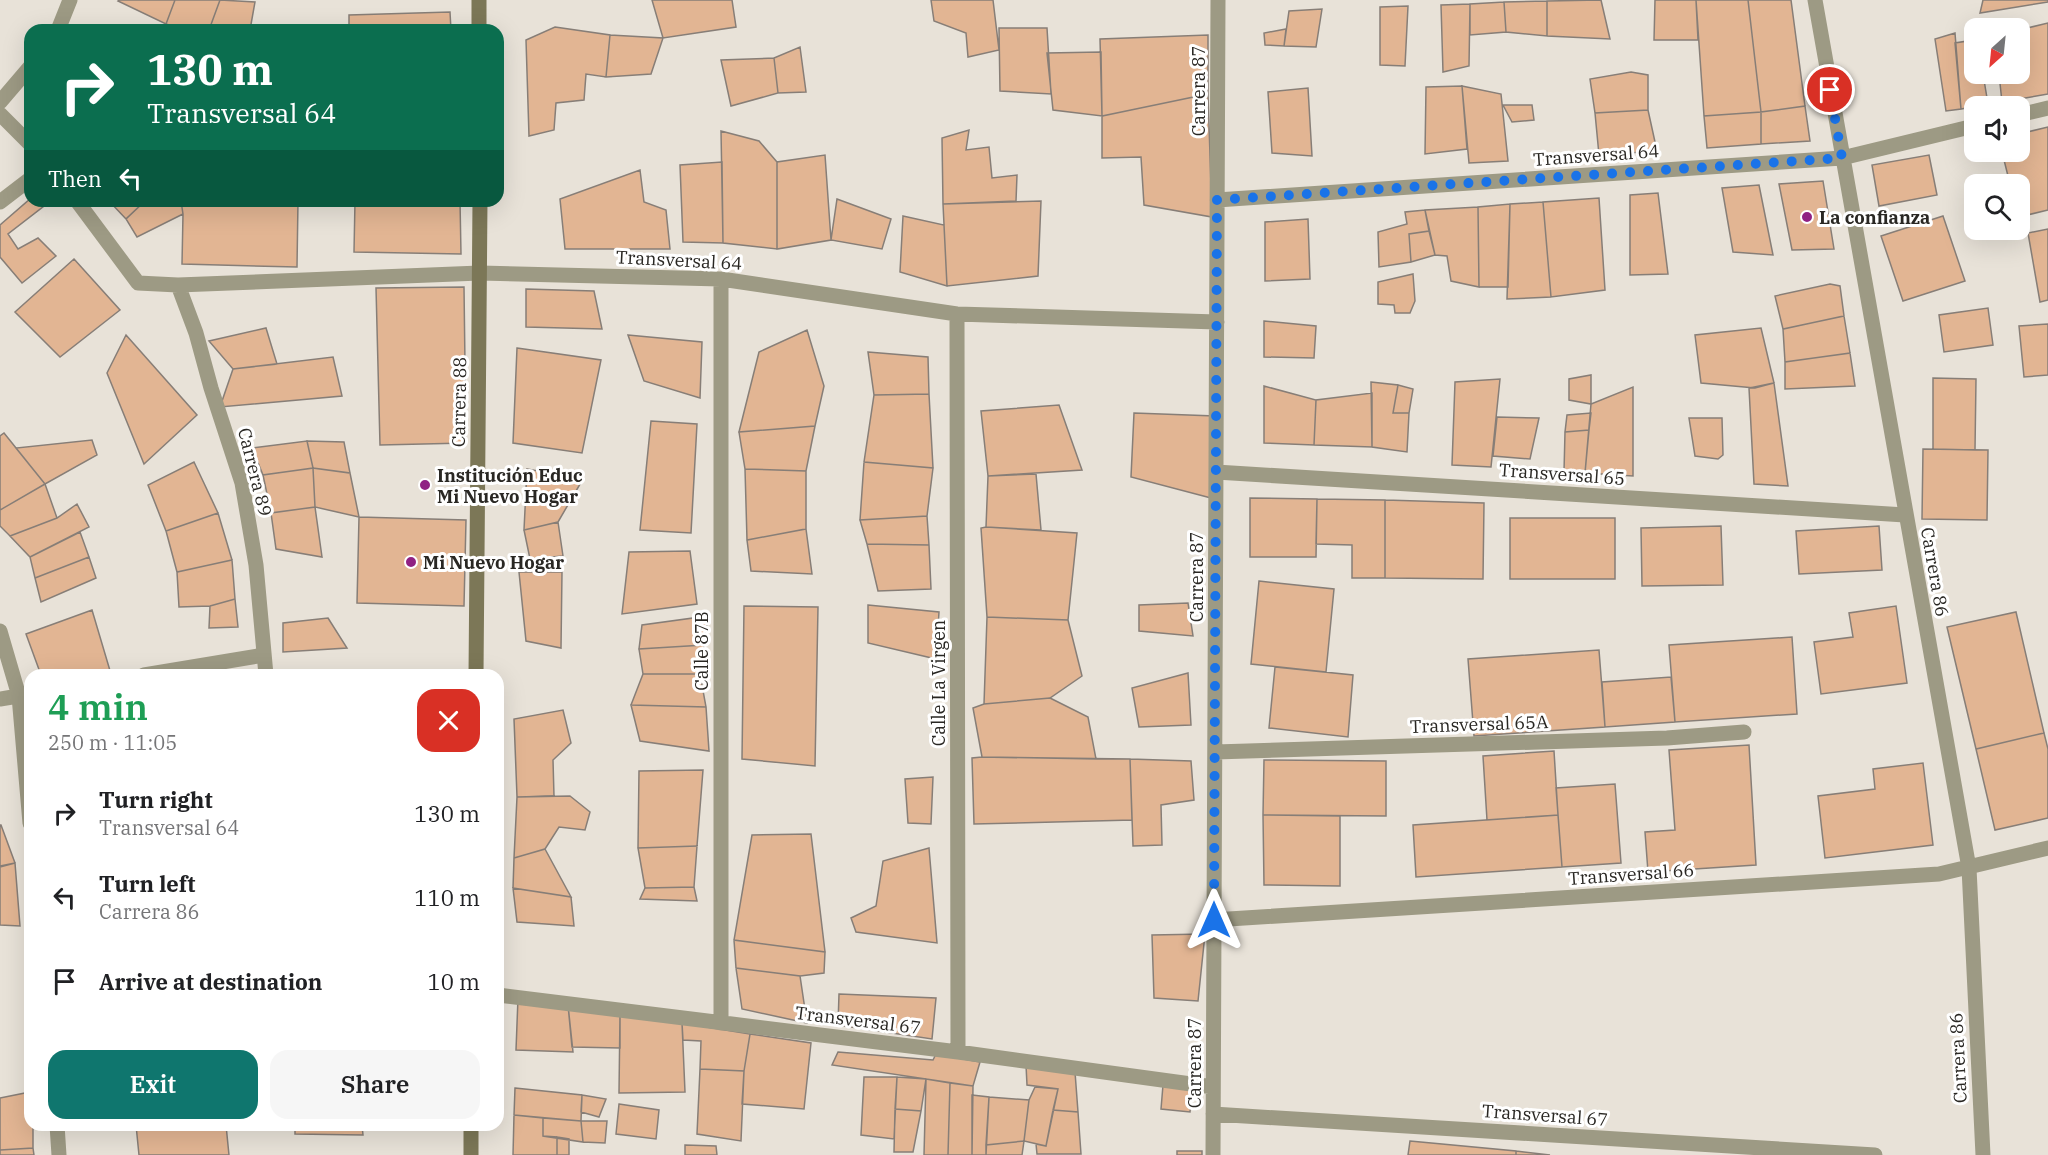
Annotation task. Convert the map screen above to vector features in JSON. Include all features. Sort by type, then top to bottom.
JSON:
[{"type":"street","points":[[60,24],[70,0]]},
{"type":"street","points":[[479,0],[479,24]]},
{"type":"street","name":"Carrera 87","points":[[1213,1155],[1218,0]]},
{"type":"street","name":"Carrera 86","points":[[1815,0],[1969,868],[1983,1155]]},
{"type":"street","points":[[0,102],[24,74]]},
{"type":"street","points":[[2030,112],[2048,108]]},
{"type":"street","points":[[0,114],[24,138]]},
{"type":"street","name":"Transversal 64","points":[[1217,200],[1842,158],[1964,128]]},
{"type":"street","points":[[0,202],[24,184]]},
{"type":"street","name":"Transversal 64","points":[[81,207],[138,283],[178,285],[480,273],[721,279],[957,314],[1217,322]]},
{"type":"street","name":"Carrera 88","points":[[476,669],[480,207]]},
{"type":"street","name":"Calle 87B","points":[[721,279],[721,1023]]},
{"type":"street","name":"Carrera 89","points":[[178,285],[196,333],[242,483],[256,565],[265,669]]},
{"type":"street","name":"Calle La Virgen","points":[[957,314],[958,1052]]},
{"type":"street","name":"Transversal 65","points":[[1216,472],[1905,515]]},
{"type":"street","points":[[0,631],[24,695],[0,699]]},
{"type":"street","points":[[180,669],[264,655]]},
{"type":"street","name":"Transversal 65A","points":[[1215,752],[1667,738],[1744,732]]},
{"type":"street","name":"Transversal 66","points":[[1214,920],[1939,874],[2048,848]]},
{"type":"street","name":"Transversal 67","points":[[504,996],[958,1052],[1213,1087]]},
{"type":"street","name":"Transversal 67","points":[[1213,1114],[1875,1155]]},
{"type":"street","points":[[58,1131],[60,1155]]},
{"type":"street","points":[[471,1131],[471,1155]]},
{"type":"building","points":[[119,0],[175,0],[166,24]]},
{"type":"building","points":[[175,0],[220,0],[211,24],[166,24]]},
{"type":"building","points":[[220,0],[255,2],[251,24],[211,24]]},
{"type":"building","points":[[652,0],[732,0],[736,27],[663,38]]},
{"type":"building","points":[[931,0],[993,0],[999,50],[968,57],[966,33],[934,21]]},
{"type":"building","points":[[1601,0],[1610,39],[1547,36],[1547,1]]},
{"type":"building","points":[[1655,0],[1696,0],[1698,40],[1654,40]]},
{"type":"building","points":[[1696,0],[1748,0],[1761,112],[1704,116]]},
{"type":"building","points":[[1748,0],[1791,0],[1805,106],[1761,112]]},
{"type":"building","points":[[1983,0],[2048,0],[2048,2],[1980,13]]},
{"type":"building","points":[[1547,1],[1547,36],[1506,32],[1504,2]]},
{"type":"building","points":[[1504,2],[1506,32],[1470,35],[1470,4]]},
{"type":"building","points":[[1470,4],[1469,66],[1443,72],[1441,5]]},
{"type":"building","points":[[1408,6],[1405,66],[1380,65],[1380,7]]},
{"type":"building","points":[[1322,9],[1316,47],[1284,46],[1289,11]]},
{"type":"building","points":[[450,12],[451,24],[349,24],[349,15]]},
{"type":"building","points":[[2048,23],[2048,94],[2030,97],[2001,96],[2000,84],[2030,84],[2030,27]]},
{"type":"building","points":[[555,27],[610,35],[606,77],[586,74],[584,100],[556,103],[554,130],[529,136],[526,40]]},
{"type":"building","points":[[999,28],[1047,28],[1051,94],[1000,91]]},
{"type":"building","points":[[1286,29],[1284,46],[1265,45],[1264,33]]},
{"type":"building","points":[[1955,33],[1961,109],[1946,111],[1935,39]]},
{"type":"building","points":[[610,35],[663,38],[651,74],[606,77]]},
{"type":"building","points":[[1208,35],[1208,94],[1102,116],[1100,39]]},
{"type":"building","points":[[1964,42],[1964,84],[1985,84],[1987,96],[1964,96],[1964,108],[1961,109],[1955,43]]},
{"type":"building","points":[[800,47],[806,92],[778,93],[774,58]]},
{"type":"building","points":[[1101,52],[1102,116],[1053,110],[1047,53]]},
{"type":"building","points":[[774,58],[778,93],[731,106],[721,60]]},
{"type":"building","points":[[1631,72],[1648,75],[1648,110],[1595,113],[1590,79]]},
{"type":"building","points":[[1462,86],[1467,149],[1425,154],[1426,87]]},
{"type":"building","points":[[1462,86],[1501,94],[1508,161],[1469,163]]},
{"type":"building","points":[[1308,88],[1312,156],[1272,153],[1268,92]]},
{"type":"building","points":[[1208,94],[1212,217],[1144,205],[1141,157],[1102,158],[1102,116]]},
{"type":"building","points":[[1503,105],[1532,105],[1534,120],[1512,122]]},
{"type":"building","points":[[1805,106],[1810,141],[1761,144],[1761,112]]},
{"type":"building","points":[[1648,110],[1657,151],[1599,155],[1595,113]]},
{"type":"building","points":[[1761,112],[1761,144],[1707,148],[1704,116]]},
{"type":"building","points":[[2048,127],[2048,210],[2030,214],[2030,174],[2008,174],[2004,162],[2030,162],[2030,131]]},
{"type":"building","points":[[969,130],[966,150],[989,147],[992,178],[1017,175],[1016,201],[943,204],[942,138]]},
{"type":"building","points":[[721,131],[759,141],[777,162],[777,249],[723,243]]},
{"type":"building","points":[[825,155],[831,240],[777,249],[777,162]]},
{"type":"building","points":[[1929,155],[1937,195],[1879,206],[1872,165]]},
{"type":"building","points":[[722,162],[723,243],[683,242],[680,165]]},
{"type":"building","points":[[640,170],[644,202],[666,210],[670,249],[565,249],[560,199]]},
{"type":"building","name":"La confianza","points":[[1823,181],[1834,249],[1792,250],[1779,184]]},
{"type":"building","points":[[1759,185],[1773,255],[1733,252],[1722,188]]},
{"type":"building","points":[[1658,193],[1668,274],[1630,275],[1630,195]]},
{"type":"building","points":[[1599,198],[1605,290],[1551,297],[1543,202]]},
{"type":"building","points":[[837,199],[891,219],[882,249],[831,240]]},
{"type":"building","points":[[1041,201],[1038,276],[947,286],[943,204]]},
{"type":"building","points":[[1543,202],[1551,297],[1507,299],[1510,204]]},
{"type":"building","points":[[24,204],[24,207],[43,207],[8,234],[18,249],[38,238],[56,256],[22,283],[0,257],[0,225]]},
{"type":"building","points":[[1510,204],[1508,287],[1479,287],[1478,207]]},
{"type":"building","points":[[115,207],[139,207],[126,219]]},
{"type":"building","points":[[139,207],[182,207],[183,214],[137,237],[126,219]]},
{"type":"building","points":[[182,207],[298,207],[297,267],[182,264]]},
{"type":"building","points":[[355,207],[460,207],[461,254],[354,252]]},
{"type":"building","points":[[1478,207],[1479,287],[1451,281],[1447,256],[1435,255],[1425,210]]},
{"type":"building","points":[[1425,210],[1429,231],[1409,234],[1411,262],[1379,267],[1378,232],[1407,224],[1405,212]]},
{"type":"building","points":[[903,216],[944,225],[947,286],[900,272]]},
{"type":"building","points":[[1943,216],[1965,281],[1903,301],[1881,236]]},
{"type":"building","points":[[1308,219],[1310,279],[1265,281],[1265,222]]},
{"type":"building","points":[[2048,229],[2048,300],[2040,302],[2029,240],[2030,233]]},
{"type":"building","points":[[1429,231],[1435,255],[1411,262],[1409,234]]},
{"type":"building","points":[[74,259],[120,310],[60,357],[15,312]]},
{"type":"building","points":[[1413,274],[1415,301],[1410,313],[1395,313],[1394,305],[1378,304],[1378,282]]},
{"type":"building","points":[[1830,284],[1840,286],[1844,316],[1783,329],[1775,296]]},
{"type":"building","points":[[464,287],[466,443],[380,445],[376,288]]},
{"type":"building","points":[[526,289],[594,291],[602,329],[526,327]]},
{"type":"building","points":[[1988,308],[1993,345],[1944,352],[1939,315]]},
{"type":"building","points":[[1844,316],[1850,353],[1785,362],[1783,329]]},
{"type":"building","points":[[1264,321],[1316,326],[1314,358],[1264,357]]},
{"type":"building","points":[[2048,324],[2048,375],[2024,377],[2019,326]]},
{"type":"building","points":[[266,328],[277,364],[233,369],[209,341]]},
{"type":"building","points":[[1761,328],[1774,383],[1755,388],[1701,383],[1695,335]]},
{"type":"building","points":[[807,330],[824,386],[815,426],[739,432],[759,352]]},
{"type":"building","points":[[126,335],[197,415],[144,464],[107,373]]},
{"type":"building","points":[[628,335],[702,342],[700,398],[644,381]]},
{"type":"building","points":[[517,348],[601,360],[582,453],[513,443]]},
{"type":"building","points":[[868,352],[928,357],[929,394],[874,395]]},
{"type":"building","points":[[1850,353],[1855,386],[1785,389],[1785,362]]},
{"type":"building","points":[[333,357],[342,396],[220,407],[233,369]]},
{"type":"building","points":[[1591,375],[1591,404],[1569,400],[1569,379]]},
{"type":"building","points":[[1933,378],[1976,379],[1975,450],[1933,449]]},
{"type":"building","points":[[1500,379],[1491,467],[1452,465],[1455,382]]},
{"type":"building","points":[[1371,382],[1398,385],[1393,413],[1409,413],[1407,452],[1372,447]]},
{"type":"building","points":[[1774,383],[1788,486],[1754,484],[1749,388]]},
{"type":"building","points":[[1398,385],[1413,389],[1409,413],[1393,413]]},
{"type":"building","points":[[1264,386],[1316,400],[1314,445],[1264,443]]},
{"type":"building","points":[[1633,387],[1633,476],[1585,473],[1591,404]]},
{"type":"building","points":[[1372,393],[1372,447],[1314,445],[1316,400]]},
{"type":"building","points":[[929,394],[933,468],[864,462],[874,395]]},
{"type":"building","points":[[1059,405],[1082,470],[988,476],[981,411]]},
{"type":"building","points":[[1134,413],[1215,416],[1211,498],[1131,477]]},
{"type":"building","points":[[1591,413],[1589,430],[1565,432],[1567,415]]},
{"type":"building","points":[[1497,417],[1539,418],[1530,459],[1493,456]]},
{"type":"building","points":[[1689,418],[1722,418],[1723,455],[1718,459],[1695,456]]},
{"type":"building","points":[[651,421],[697,424],[691,533],[640,530]]},
{"type":"building","points":[[815,426],[806,471],[745,469],[739,432]]},
{"type":"building","points":[[1589,430],[1585,473],[1564,472],[1565,432]]},
{"type":"building","points":[[4,433],[45,484],[0,510],[0,436]]},
{"type":"building","points":[[92,440],[97,455],[45,484],[16,448]]},
{"type":"building","points":[[307,441],[344,442],[350,473],[313,468]]},
{"type":"building","points":[[307,441],[313,468],[263,475],[252,448]]},
{"type":"building","points":[[1923,449],[1988,450],[1987,520],[1922,519]]},
{"type":"building","points":[[194,462],[218,513],[166,531],[148,485]]},
{"type":"building","points":[[864,462],[933,468],[927,516],[860,520]]},
{"type":"building","points":[[313,468],[350,473],[359,517],[315,507]]},
{"type":"building","points":[[313,468],[315,507],[271,513],[263,475]]},
{"type":"building","points":[[527,469],[583,479],[558,522],[524,530]]},
{"type":"building","points":[[745,469],[806,471],[806,529],[747,540]]},
{"type":"building","points":[[1036,474],[1041,530],[986,527],[988,476]]},
{"type":"building","points":[[45,484],[57,518],[10,536],[0,526],[0,510]]},
{"type":"building","points":[[1250,498],[1317,499],[1316,557],[1250,557]]},
{"type":"building","points":[[1317,499],[1385,500],[1385,578],[1352,578],[1352,545],[1316,544]]},
{"type":"building","points":[[1385,500],[1484,503],[1483,579],[1385,578]]},
{"type":"building","points":[[77,504],[89,527],[30,557],[10,536],[57,518]]},
{"type":"building","points":[[315,507],[322,557],[276,549],[271,513]]},
{"type":"building","points":[[218,513],[232,560],[177,572],[166,531]]},
{"type":"building","points":[[927,516],[929,545],[867,544],[860,520]]},
{"type":"building","name":"Mi Nuevo Hogar","points":[[359,517],[466,520],[464,606],[357,603]]},
{"type":"building","points":[[1510,518],[1615,518],[1615,579],[1510,579]]},
{"type":"building","points":[[558,522],[563,556],[530,559],[524,530]]},
{"type":"building","points":[[1721,526],[1723,585],[1642,586],[1641,528]]},
{"type":"building","points":[[1879,526],[1882,570],[1799,574],[1796,531]]},
{"type":"building","points":[[981,528],[1077,533],[1068,620],[987,617]]},
{"type":"building","points":[[806,529],[812,574],[751,571],[747,540]]},
{"type":"building","points":[[80,532],[89,557],[35,578],[30,557]]},
{"type":"building","points":[[867,544],[929,545],[931,589],[878,591]]},
{"type":"building","points":[[690,551],[697,604],[622,614],[629,552]]},
{"type":"building","points":[[89,557],[96,578],[41,602],[35,578]]},
{"type":"building","points":[[232,560],[235,599],[210,606],[179,607],[177,572]]},
{"type":"building","points":[[519,572],[562,572],[561,648],[526,641]]},
{"type":"building","points":[[1259,581],[1334,589],[1326,672],[1251,664]]},
{"type":"building","points":[[235,599],[238,627],[209,628],[210,606]]},
{"type":"building","points":[[1188,603],[1193,636],[1139,631],[1139,605]]},
{"type":"building","points":[[868,605],[939,612],[936,659],[868,643]]},
{"type":"building","points":[[744,606],[818,607],[815,766],[742,759]]},
{"type":"building","points":[[1896,606],[1907,683],[1821,694],[1814,642],[1853,637],[1849,613]]},
{"type":"building","points":[[92,610],[110,669],[39,669],[26,634]]},
{"type":"building","points":[[2016,612],[2044,733],[1976,749],[1947,627]]},
{"type":"building","points":[[708,616],[704,645],[639,649],[642,625]]},
{"type":"building","points":[[987,617],[1068,620],[1082,676],[1050,698],[984,704]]},
{"type":"building","points":[[328,618],[347,648],[283,652],[283,623]]},
{"type":"building","points":[[1792,637],[1797,714],[1675,722],[1669,645]]},
{"type":"building","points":[[704,645],[700,674],[643,674],[639,649]]},
{"type":"building","points":[[1599,650],[1605,727],[1474,736],[1468,659]]},
{"type":"building","points":[[1275,667],[1353,675],[1348,737],[1269,728]]},
{"type":"building","points":[[1188,673],[1191,725],[1139,727],[1132,688]]},
{"type":"building","points":[[643,674],[700,674],[706,707],[631,705]]},
{"type":"building","points":[[1671,677],[1675,722],[1605,727],[1602,682]]},
{"type":"building","points":[[1050,698],[1088,717],[1096,759],[982,757],[973,708],[984,704]]},
{"type":"building","points":[[631,705],[706,707],[709,751],[640,741]]},
{"type":"building","points":[[563,710],[571,743],[553,760],[554,796],[517,797],[514,719]]},
{"type":"building","points":[[2044,733],[2048,749],[2048,818],[1995,830],[1976,749]]},
{"type":"building","points":[[1749,745],[1756,865],[1648,872],[1645,832],[1675,830],[1669,750]]},
{"type":"building","points":[[1554,751],[1558,815],[1487,820],[1483,756]]},
{"type":"building","points":[[972,758],[1130,759],[1132,820],[974,824]]},
{"type":"building","points":[[1130,759],[1191,761],[1194,800],[1161,805],[1162,845],[1133,846]]},
{"type":"building","points":[[1264,760],[1386,761],[1386,816],[1263,815]]},
{"type":"building","points":[[1923,763],[1933,845],[1825,858],[1818,796],[1875,789],[1873,769]]},
{"type":"building","points":[[703,770],[697,846],[638,848],[639,771]]},
{"type":"building","points":[[933,777],[931,824],[908,823],[905,779]]},
{"type":"building","points":[[1615,784],[1621,863],[1562,867],[1556,788]]},
{"type":"building","points":[[570,796],[590,812],[585,830],[559,827],[545,849],[514,858],[517,797]]},
{"type":"building","points":[[1263,815],[1340,816],[1340,886],[1264,885]]},
{"type":"building","points":[[1558,815],[1562,867],[1416,877],[1413,825]]},
{"type":"building","points":[[0,825],[15,863],[0,866]]},
{"type":"building","points":[[811,834],[825,952],[734,940],[752,835]]},
{"type":"building","points":[[697,846],[694,887],[645,888],[638,848]]},
{"type":"building","points":[[929,848],[937,943],[856,932],[851,918],[876,906],[883,861]]},
{"type":"building","points":[[545,849],[571,897],[513,888],[514,858]]},
{"type":"building","points":[[15,863],[20,926],[0,925],[0,867]]},
{"type":"building","points":[[694,887],[697,901],[640,899],[645,888]]},
{"type":"building","points":[[513,888],[571,897],[574,926],[517,922]]},
{"type":"building","points":[[1205,934],[1198,1001],[1154,998],[1152,935]]},
{"type":"building","points":[[734,940],[825,952],[824,973],[800,976],[736,968]]},
{"type":"building","points":[[736,968],[800,976],[807,1023],[742,1009]]},
{"type":"building","points":[[839,994],[936,998],[932,1039],[838,1025]]},
{"type":"building","points":[[518,998],[568,1005],[573,1052],[516,1050]]},
{"type":"building","points":[[568,1005],[620,1014],[620,1048],[572,1047]]},
{"type":"building","points":[[620,1014],[682,1023],[685,1092],[619,1093]]},
{"type":"building","points":[[682,1023],[750,1034],[744,1071],[700,1069],[701,1041],[683,1040]]},
{"type":"building","points":[[750,1034],[811,1043],[804,1109],[742,1104]]},
{"type":"building","points":[[838,1052],[933,1060],[936,1054],[980,1062],[973,1086],[832,1065]]},
{"type":"building","points":[[1026,1065],[1075,1072],[1078,1112],[1053,1110],[1058,1089],[1027,1085]]},
{"type":"building","points":[[700,1069],[744,1071],[741,1141],[697,1134]]},
{"type":"building","points":[[864,1077],[897,1077],[894,1139],[861,1135]]},
{"type":"building","points":[[897,1077],[926,1079],[921,1111],[895,1109]]},
{"type":"building","points":[[926,1079],[950,1083],[948,1155],[924,1155]]},
{"type":"building","points":[[950,1083],[973,1086],[972,1155],[948,1155]]},
{"type":"building","points":[[1163,1085],[1192,1087],[1190,1112],[1161,1109]]},
{"type":"building","points":[[1035,1087],[1058,1089],[1046,1146],[1024,1141],[1029,1100]]},
{"type":"building","points":[[515,1088],[582,1095],[581,1121],[514,1115]]},
{"type":"building","points":[[24,1093],[24,1131],[33,1131],[33,1148],[0,1150],[0,1098]]},
{"type":"building","points":[[582,1095],[606,1099],[599,1117],[581,1112]]},
{"type":"building","points":[[972,1095],[989,1097],[986,1155],[972,1155]]},
{"type":"building","points":[[989,1097],[1029,1100],[1024,1141],[986,1145]]},
{"type":"building","points":[[619,1104],[659,1110],[656,1139],[616,1134]]},
{"type":"building","points":[[895,1109],[921,1111],[913,1152],[894,1152]]},
{"type":"building","points":[[1053,1110],[1078,1112],[1081,1154],[1037,1154],[1036,1144],[1046,1146]]},
{"type":"building","points":[[514,1115],[543,1118],[543,1136],[557,1137],[557,1155],[513,1155]]},
{"type":"building","points":[[543,1118],[581,1121],[583,1142],[543,1136]]},
{"type":"building","points":[[581,1121],[607,1121],[605,1143],[583,1142]]},
{"type":"building","points":[[137,1131],[227,1131],[229,1155],[139,1155]]},
{"type":"building","points":[[295,1131],[363,1131],[363,1135],[295,1134]]},
{"type":"building","points":[[557,1137],[569,1139],[569,1155],[557,1155]]},
{"type":"building","points":[[1024,1141],[1022,1155],[986,1155],[986,1145]]},
{"type":"building","points":[[1410,1141],[1516,1151],[1516,1155],[1408,1155]]},
{"type":"building","points":[[685,1145],[716,1146],[717,1155],[685,1155]]},
{"type":"building","points":[[33,1148],[34,1155],[0,1155],[0,1150]]},
{"type":"building","points":[[1177,1151],[1202,1151],[1202,1155],[1177,1155]]},
{"type":"building","points":[[1516,1151],[1550,1155],[1516,1155]]},
{"type":"place","name":"La confianza","points":[[1807,217]]},
{"type":"place","name":"Institución Educ Mi Nuevo Hogar","points":[[425,485]]},
{"type":"place","name":"Mi Nuevo Hogar","points":[[411,562]]},
{"type":"route","points":[[1214,920],[1217,200],[1842,158],[1830,90]]}]
